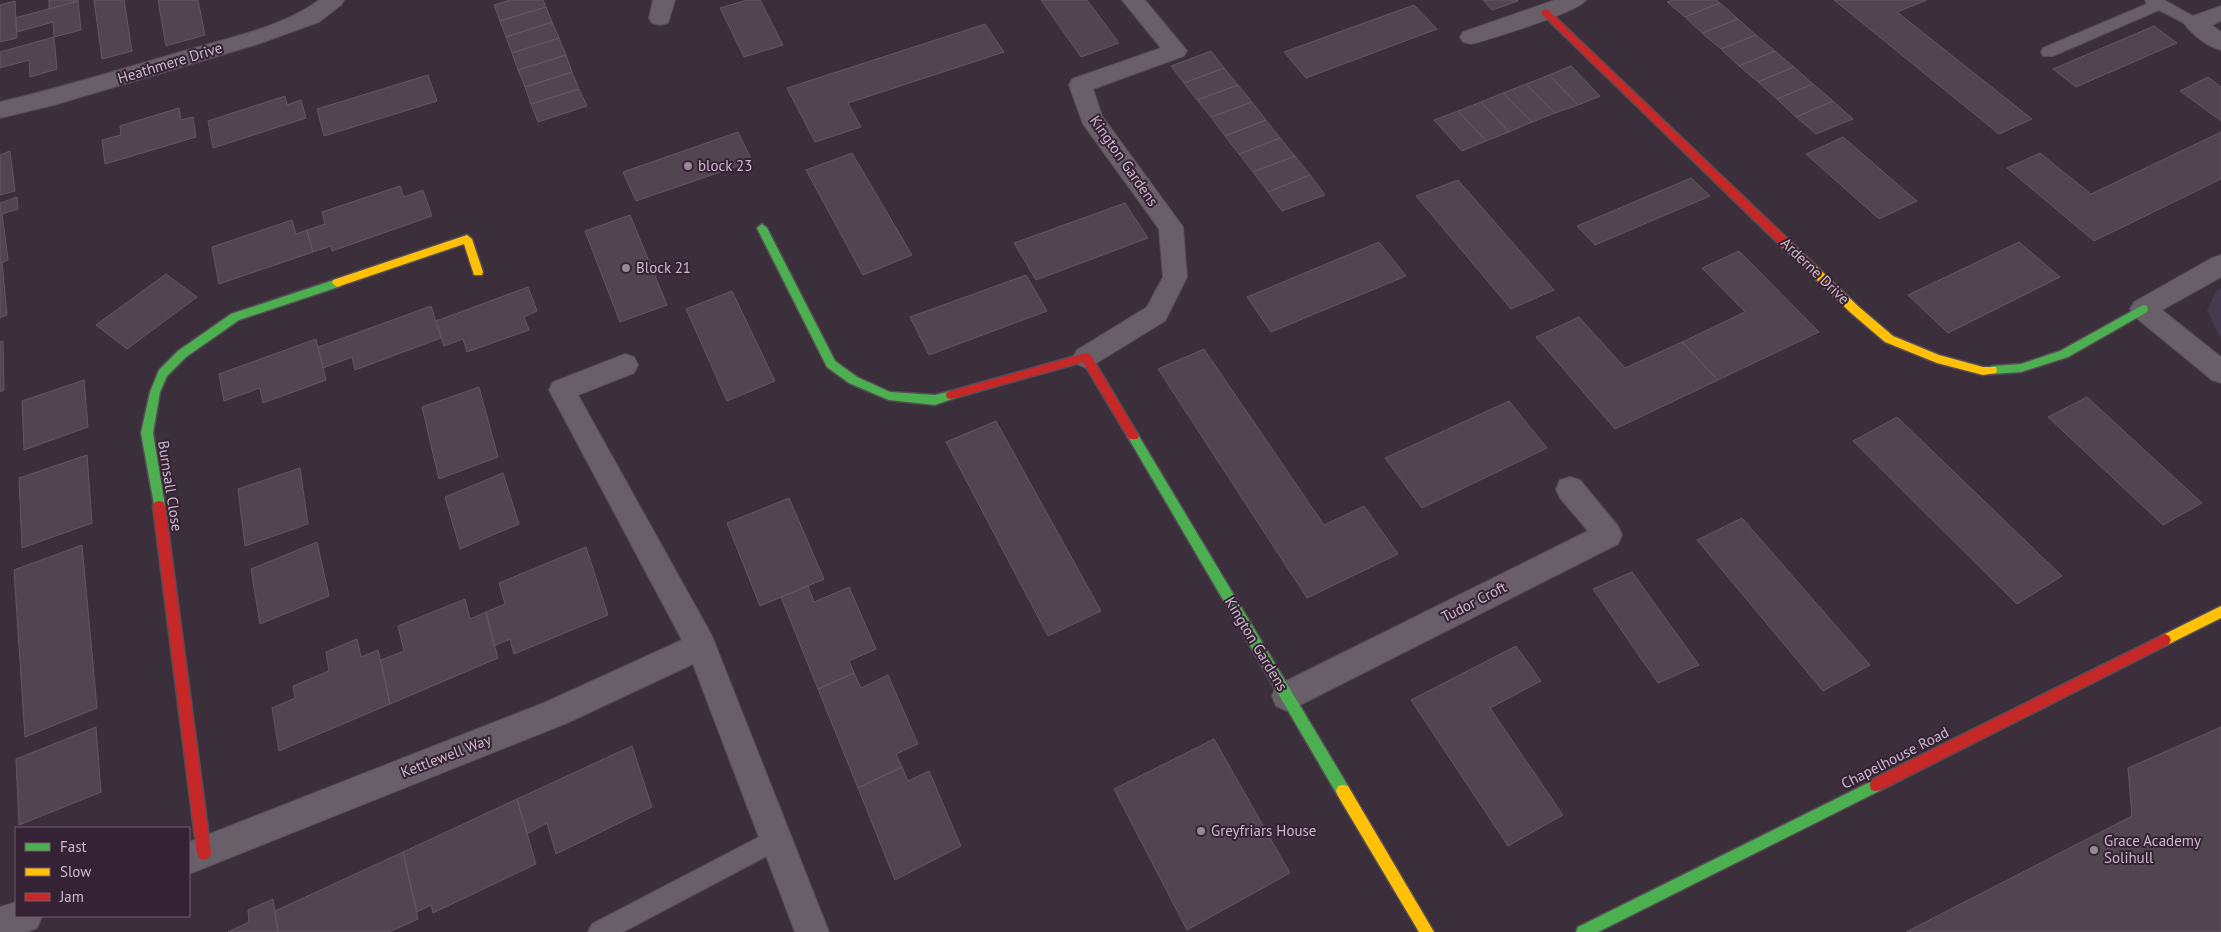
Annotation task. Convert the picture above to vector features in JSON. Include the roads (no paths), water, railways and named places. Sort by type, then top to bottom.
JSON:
[{"type":"street","name":"Heathmere Drive","points":[[0,110],[54,97],[250,39],[311,18],[333,0]]},
{"type":"street","name":"Kington Gardens","points":[[762,228],[831,364],[853,380],[889,396],[935,400],[1086,357],[1156,314],[1175,277],[1171,227],[1091,118],[1080,85],[1176,51],[1133,0]]},
{"type":"street","points":[[1471,38],[1575,0]]},
{"type":"street","name":"Arderne Drive","points":[[1545,12],[1855,310],[1889,339],[1937,359],[1983,371],[2021,368],[2064,354],[2221,266]]},
{"type":"street","points":[[2196,24],[2221,14]]},
{"type":"street","points":[[2196,24],[2221,43]]},
{"type":"street","name":"Burnsall Close","points":[[196,856],[155,479],[147,433],[155,392],[163,373],[182,354],[235,317],[467,239],[478,272]]},
{"type":"street","points":[[2143,309],[2221,372]]},
{"type":"street","name":"Kington Gardens","points":[[1086,357],[1427,932]]},
{"type":"street","points":[[625,365],[562,390],[701,646],[812,932]]},
{"type":"street","name":"Tudor Croft","points":[[1287,696],[1608,535],[1570,489]]},
{"type":"street","name":"Chapelhouse Road","points":[[1583,932],[2221,612]]},
{"type":"street","name":"Kettlewell Way","points":[[196,856],[556,713],[701,646]]},
{"type":"street","points":[[0,924],[22,917]]},
{"type":"lane","points":[[2048,52],[2156,2],[2196,24]]},
{"type":"lane","points":[[600,932],[776,839]]},
{"type":"place","name":"block 23","points":[[688,166]]},
{"type":"place","name":"Block 21","points":[[626,268]]},
{"type":"place","name":"Greyfriars House","points":[[1201,831]]},
{"type":"place","name":"Grace Academy Solihull","points":[[2094,850]]}]
